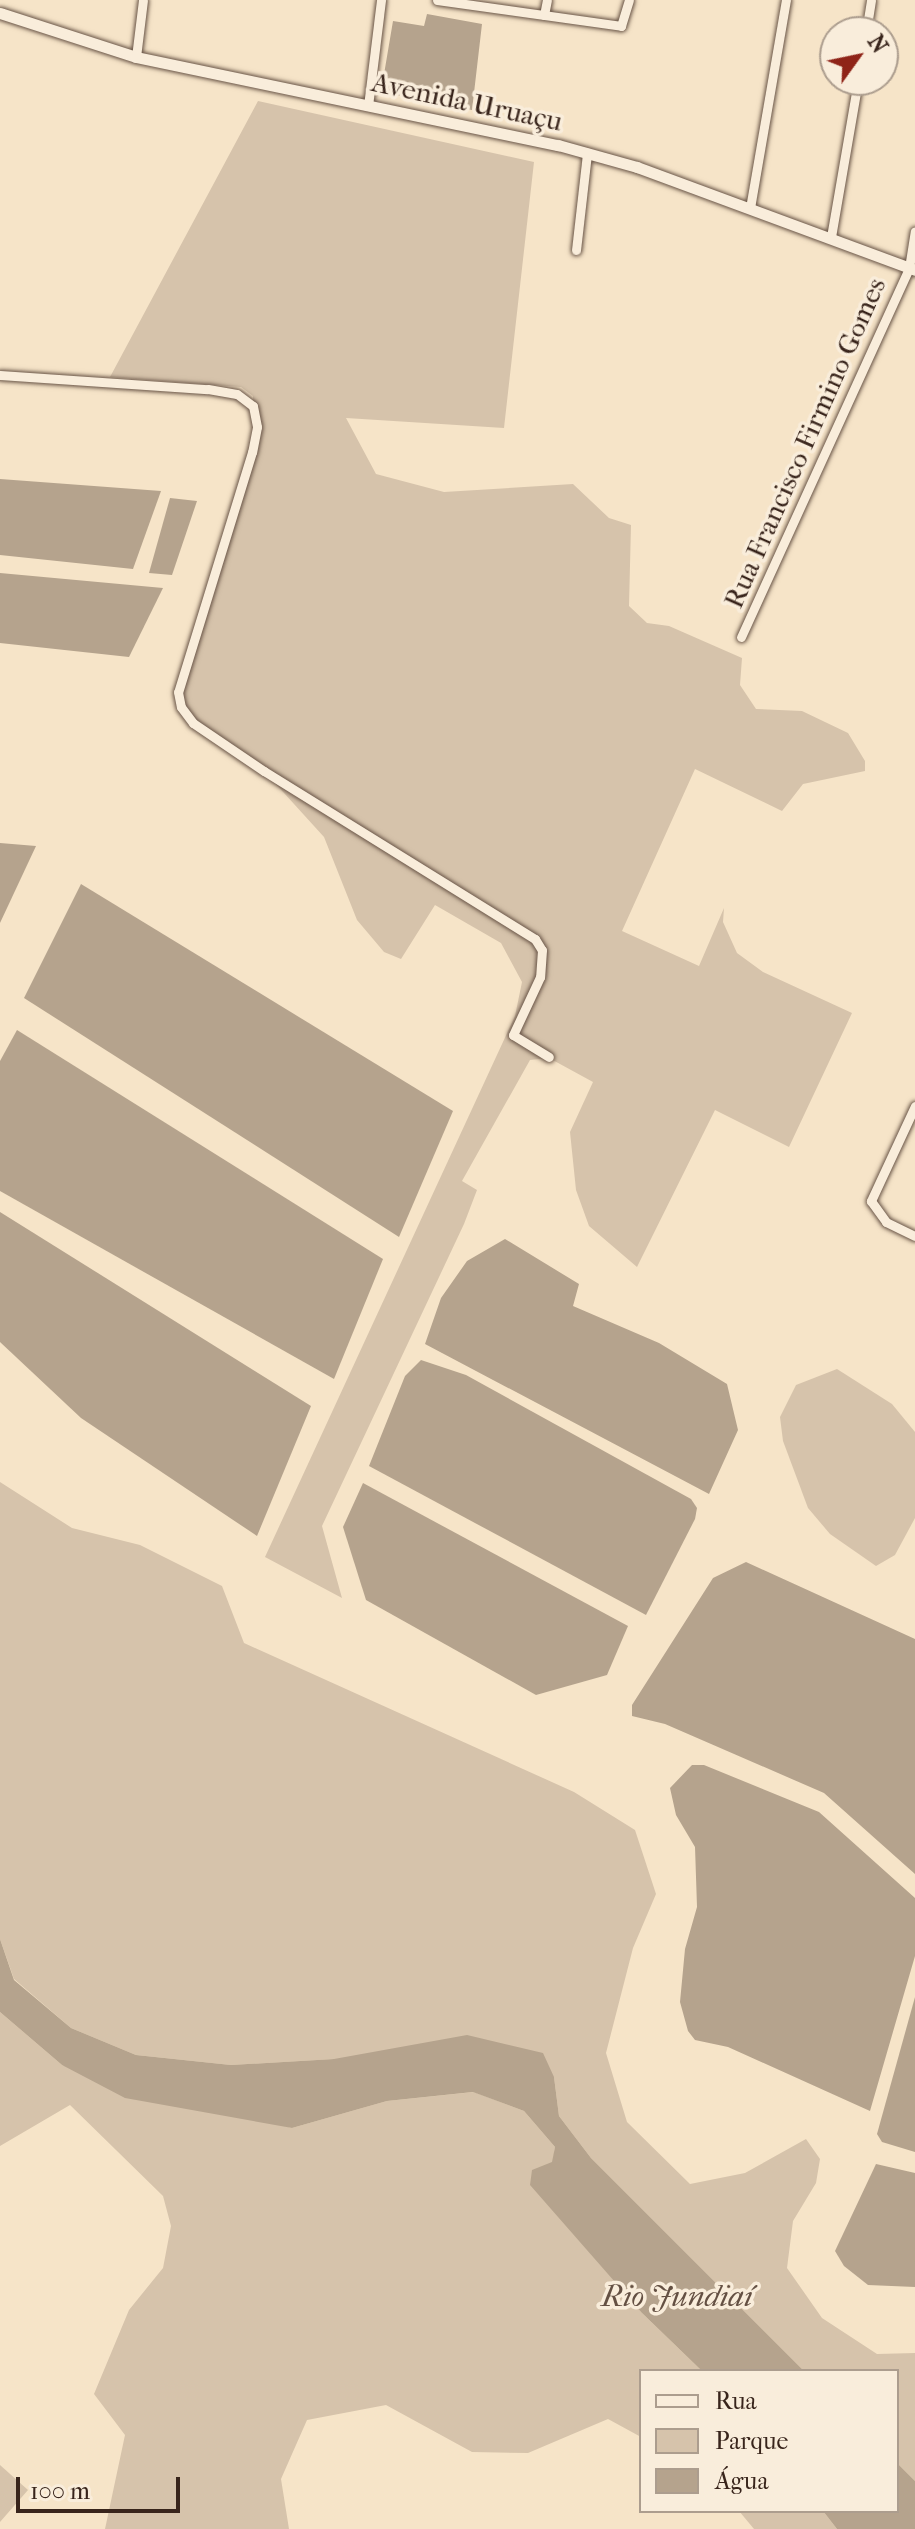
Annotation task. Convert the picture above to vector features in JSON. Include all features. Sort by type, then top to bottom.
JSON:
[{"type":"street","points":[[136,57],[143,0]]},
{"type":"street","points":[[368,106],[381,0]]},
{"type":"street","points":[[437,0],[623,25],[629,0]]},
{"type":"street","points":[[544,15],[547,0]]},
{"type":"street","points":[[750,208],[786,0]]},
{"type":"street","name":"Avenida Uruaçu","points":[[0,13],[136,57],[587,153],[750,208],[912,269]]},
{"type":"street","points":[[831,237],[855,96]]},
{"type":"street","points":[[576,250],[587,153]]},
{"type":"street","name":"Rua Francisco Firmino Gomes","points":[[741,637],[912,269],[915,231]]},
{"type":"street","points":[[0,375],[208,389],[237,394],[253,406],[257,427],[252,452],[178,692],[181,707],[193,723],[251,763],[535,939],[542,950],[540,977],[513,1035],[549,1057]]},
{"type":"street","points":[[915,1106],[871,1201],[886,1222],[915,1236]]},
{"type":"green space","points":[[258,101],[534,162],[504,428],[346,418],[376,474],[444,492],[573,484],[609,518],[631,525],[629,606],[647,623],[669,626],[742,658],[740,685],[756,709],[802,711],[848,733],[865,761],[865,771],[803,784],[782,811],[695,769],[622,931],[699,966],[724,908],[723,922],[737,953],[763,972],[852,1013],[789,1147],[715,1110],[637,1267],[589,1226],[576,1190],[570,1132],[593,1082],[549,1058],[530,1060],[462,1181],[477,1190],[464,1224],[322,1526],[342,1598],[265,1557],[515,1016],[522,982],[501,943],[435,905],[401,959],[384,952],[357,920],[324,837],[264,771],[193,723],[178,692],[252,452],[253,396],[241,387],[110,377]]},
{"type":"green space","points":[[837,1369],[892,1404],[915,1432],[915,1518],[895,1555],[876,1566],[830,1534],[808,1508],[783,1441],[780,1417],[796,1385]]},
{"type":"green space","points":[[0,1482],[72,1528],[140,1545],[222,1586],[244,1643],[574,1792],[635,1830],[656,1894],[633,1948],[606,2053],[627,2122],[690,2184],[745,2173],[806,2139],[820,2159],[816,2183],[793,2221],[787,2268],[822,2318],[877,2354],[915,2353],[915,2481],[899,2465],[899,2369],[802,2369],[591,2158],[559,2116],[554,2077],[334,2059],[231,2065],[136,2055],[71,2028],[14,1979],[0,1939]]},
{"type":"green space","points":[[0,2012],[62,2065],[292,2128],[387,2101],[474,2092],[524,2111],[555,2147],[553,2162],[643,2314],[700,2369],[639,2369],[639,2436],[608,2419],[528,2453],[472,2452],[386,2405],[307,2420],[281,2479],[289,2529],[105,2529],[125,2435],[94,2394],[129,2310],[163,2268],[171,2226],[163,2196],[70,2105],[0,2146]]},
{"type":"green space","points":[[0,2465],[28,2490],[0,2522]]},
{"type":"green space","points":[[741,2513],[825,2513],[837,2529],[754,2529]]},
{"type":"water","points":[[427,14],[482,24],[472,110],[381,92],[393,21],[424,26]]},
{"type":"water","points":[[0,479],[161,491],[133,569],[0,555]]},
{"type":"water","points":[[170,498],[197,501],[172,575],[149,573]]},
{"type":"water","points":[[0,573],[163,588],[129,657],[0,643]]},
{"type":"water","points":[[0,843],[36,846],[0,923]]},
{"type":"water","points":[[81,884],[453,1111],[399,1237],[24,998]]},
{"type":"water","points":[[17,1030],[383,1259],[334,1379],[0,1191],[0,1061]]},
{"type":"water","points":[[0,1212],[311,1406],[257,1536],[81,1418],[0,1342]]},
{"type":"water","points":[[505,1239],[579,1284],[573,1306],[659,1343],[727,1384],[738,1430],[709,1494],[425,1344],[441,1298],[467,1261]]},
{"type":"water","points":[[421,1360],[466,1375],[691,1499],[697,1508],[695,1519],[646,1615],[369,1466],[405,1376]]},
{"type":"water","points":[[363,1483],[628,1626],[607,1675],[536,1695],[366,1600],[343,1527]]},
{"type":"water","points":[[746,1562],[915,1639],[915,1874],[824,1793],[665,1724],[632,1716],[632,1705],[713,1578]]},
{"type":"water","points":[[692,1765],[704,1765],[819,1812],[915,1898],[915,1956],[870,2111],[728,2047],[695,2040],[688,2031],[680,2002],[685,1949],[697,1907],[695,1847],[676,1815],[670,1788]]},
{"type":"water","name":"Rio Jundiaí","points":[[0,1939],[14,1980],[71,2028],[136,2055],[231,2065],[334,2059],[467,2035],[543,2053],[554,2077],[559,2116],[591,2158],[802,2369],[700,2369],[643,2314],[530,2185],[532,2170],[552,2162],[555,2147],[524,2111],[473,2092],[387,2101],[292,2128],[125,2098],[62,2065],[0,2012]]},
{"type":"water","points":[[915,1997],[915,2152],[882,2142],[877,2134]]},
{"type":"water","points":[[876,2164],[915,2173],[915,2287],[868,2285],[844,2266],[835,2251]]},
{"type":"water","points":[[899,2465],[915,2481],[915,2529],[837,2529],[825,2513],[899,2513]]}]
